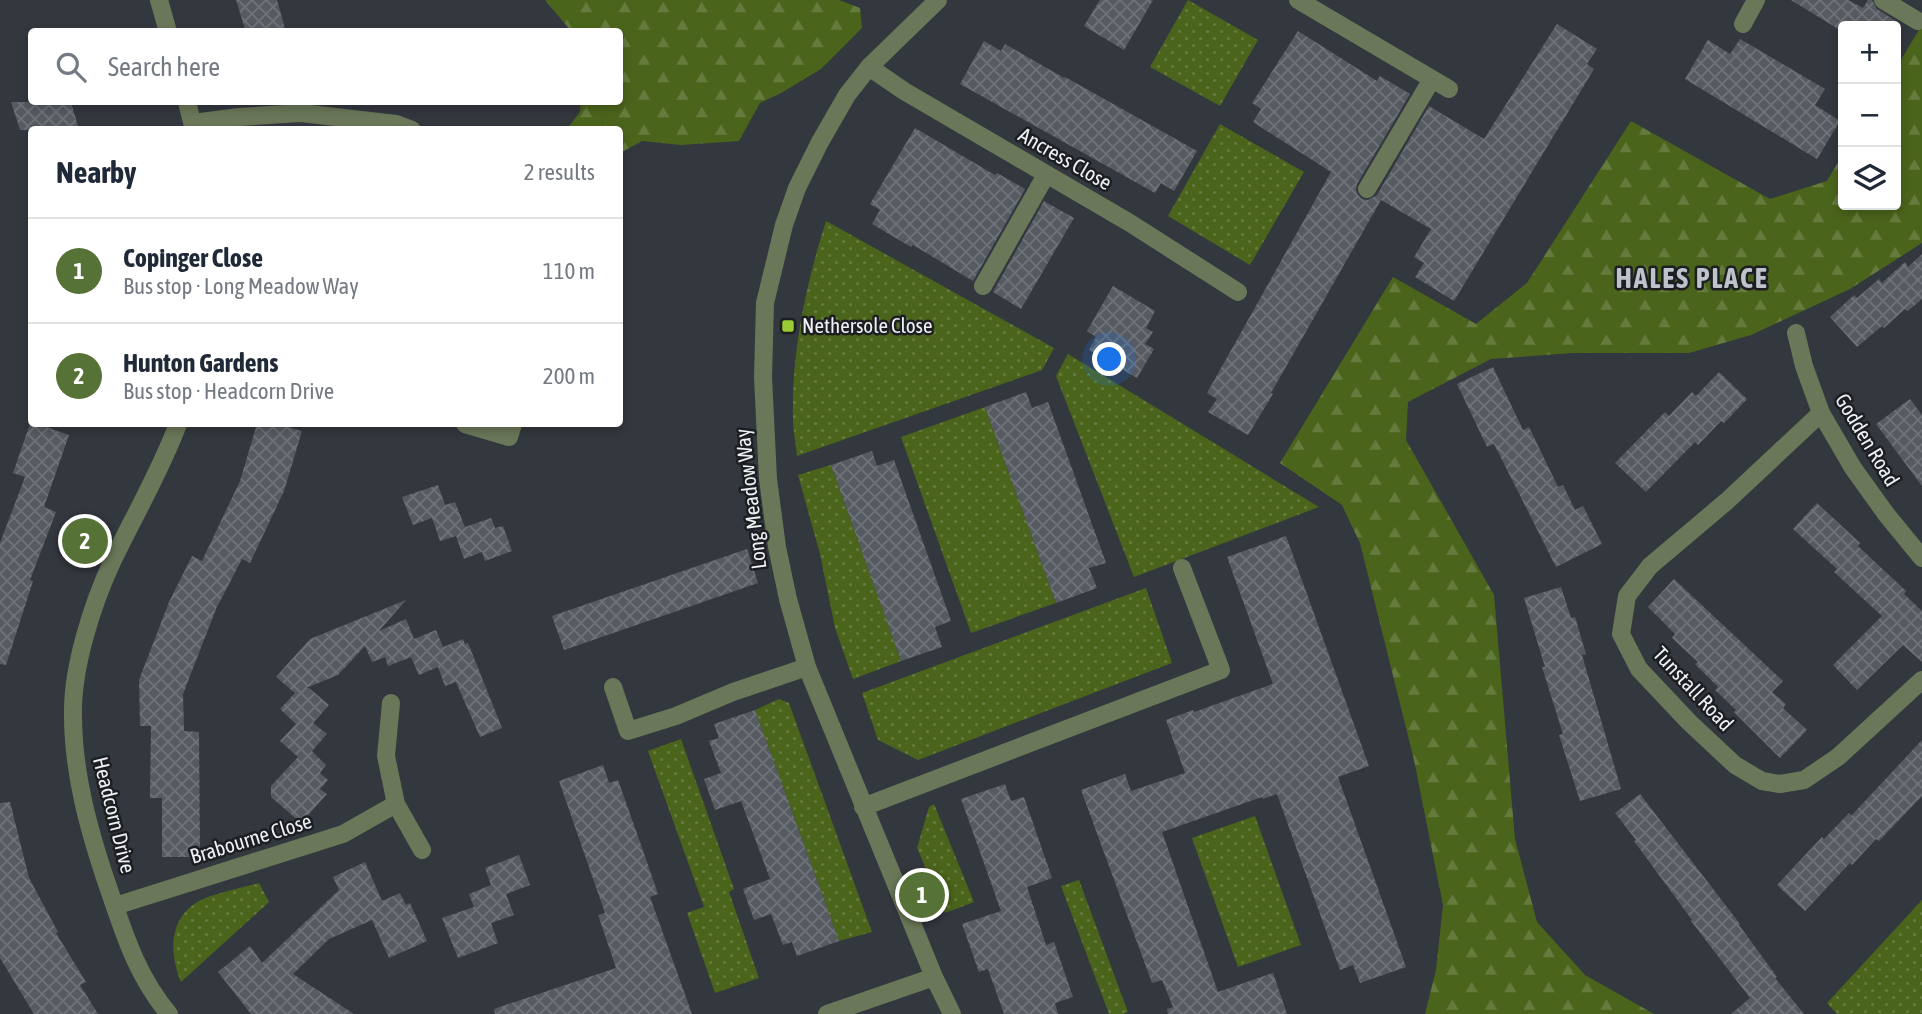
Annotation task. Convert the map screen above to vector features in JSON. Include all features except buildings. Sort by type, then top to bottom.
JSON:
[{"type":"street","points":[[159,0],[167,28]]},
{"type":"street","name":"Long Meadow Way","points":[[938,0],[869,67],[847,95],[797,188],[784,225],[765,303],[763,377],[768,479],[777,547],[807,667],[934,977],[952,1014]]},
{"type":"street","points":[[1298,0],[1449,89]]},
{"type":"street","points":[[1743,24],[1756,0]]},
{"type":"street","points":[[1883,0],[1918,21]]},
{"type":"street","name":"Ancress Close","points":[[869,67],[904,91],[1152,237],[1238,292]]},
{"type":"street","points":[[1367,189],[1433,79]]},
{"type":"street","points":[[188,105],[194,126],[239,117],[300,113],[401,126]]},
{"type":"street","points":[[983,286],[1046,174]]},
{"type":"street","name":"Godden Road","points":[[1796,333],[1804,366],[1821,413],[1853,468],[1922,558]]},
{"type":"street","name":"Tunstall Road","points":[[1821,413],[1727,501],[1650,566],[1627,596],[1621,634],[1639,669],[1735,765],[1762,780],[1780,784],[1804,780],[1839,757],[1922,680]]},
{"type":"street","name":"Headcorn Drive","points":[[169,1014],[147,984],[132,953],[98,856],[81,795],[74,751],[72,713],[74,691],[91,613],[111,564],[170,447],[177,427]]},
{"type":"street","points":[[475,427],[509,437],[512,427]]},
{"type":"street","points":[[863,807],[1221,670],[1182,568]]},
{"type":"street","points":[[612,687],[628,731],[807,667]]},
{"type":"street","points":[[391,703],[386,756],[396,804],[422,850]]},
{"type":"street","name":"Brabourne Close","points":[[115,906],[343,834],[396,804]]},
{"type":"street","points":[[827,1014],[934,977]]},
{"type":"green space","points":[[545,0],[839,0],[860,8],[862,28],[821,69],[760,103],[739,141],[681,145],[642,141],[623,151],[623,126],[569,126],[580,112],[581,105],[623,105],[623,28],[568,28]]},
{"type":"green space","points":[[1188,0],[1258,40],[1220,106],[1150,67]]},
{"type":"green space","points":[[1922,25],[1922,243],[1850,289],[1751,335],[1689,353],[1572,353],[1491,359],[1408,402],[1406,440],[1494,595],[1515,839],[1537,922],[1585,975],[1654,1014],[1425,1014],[1436,970],[1443,905],[1414,760],[1360,543],[1342,505],[1280,463],[1393,277],[1476,324],[1527,283],[1631,121],[1770,199],[1827,181],[1838,162],[1838,210],[1901,210],[1901,60]]},
{"type":"green space","points":[[1220,124],[1304,172],[1250,265],[1168,216]]},
{"type":"green space","points":[[826,221],[1054,348],[1042,370],[797,456],[793,394],[797,344],[806,294]]},
{"type":"green space","points":[[1068,354],[1319,507],[1134,577],[1056,376]]},
{"type":"green space","points":[[985,407],[1056,603],[971,633],[901,437]]},
{"type":"green space","points":[[831,465],[901,661],[853,679],[835,628],[820,554],[798,475]]},
{"type":"green space","points":[[1146,588],[1172,663],[918,760],[878,740],[862,693]]},
{"type":"green space","points":[[779,699],[789,703],[872,932],[839,941],[755,710]]},
{"type":"green space","points":[[681,739],[734,889],[729,892],[759,978],[715,993],[687,913],[704,907],[648,751]]},
{"type":"green space","points":[[934,804],[974,902],[945,913],[917,848],[929,807]]},
{"type":"green space","points":[[1255,816],[1301,945],[1238,967],[1192,838]]},
{"type":"green space","points":[[1079,880],[1128,1012],[1123,1014],[1109,1014],[1061,886]]},
{"type":"green space","points":[[259,883],[269,902],[181,982],[173,948],[177,926],[182,916],[201,900]]},
{"type":"green space","points":[[1922,900],[1922,1014],[1837,1014],[1827,1003]]},
{"type":"place","name":"Nethersole Close","points":[[788,326]]},
{"type":"place","name":"Hunton Gardens","points":[[85,541]]},
{"type":"place","name":"Copinger Close","points":[[922,895]]},
{"type":"district","name":"HALES PLACE","points":[[1692,278]]}]
